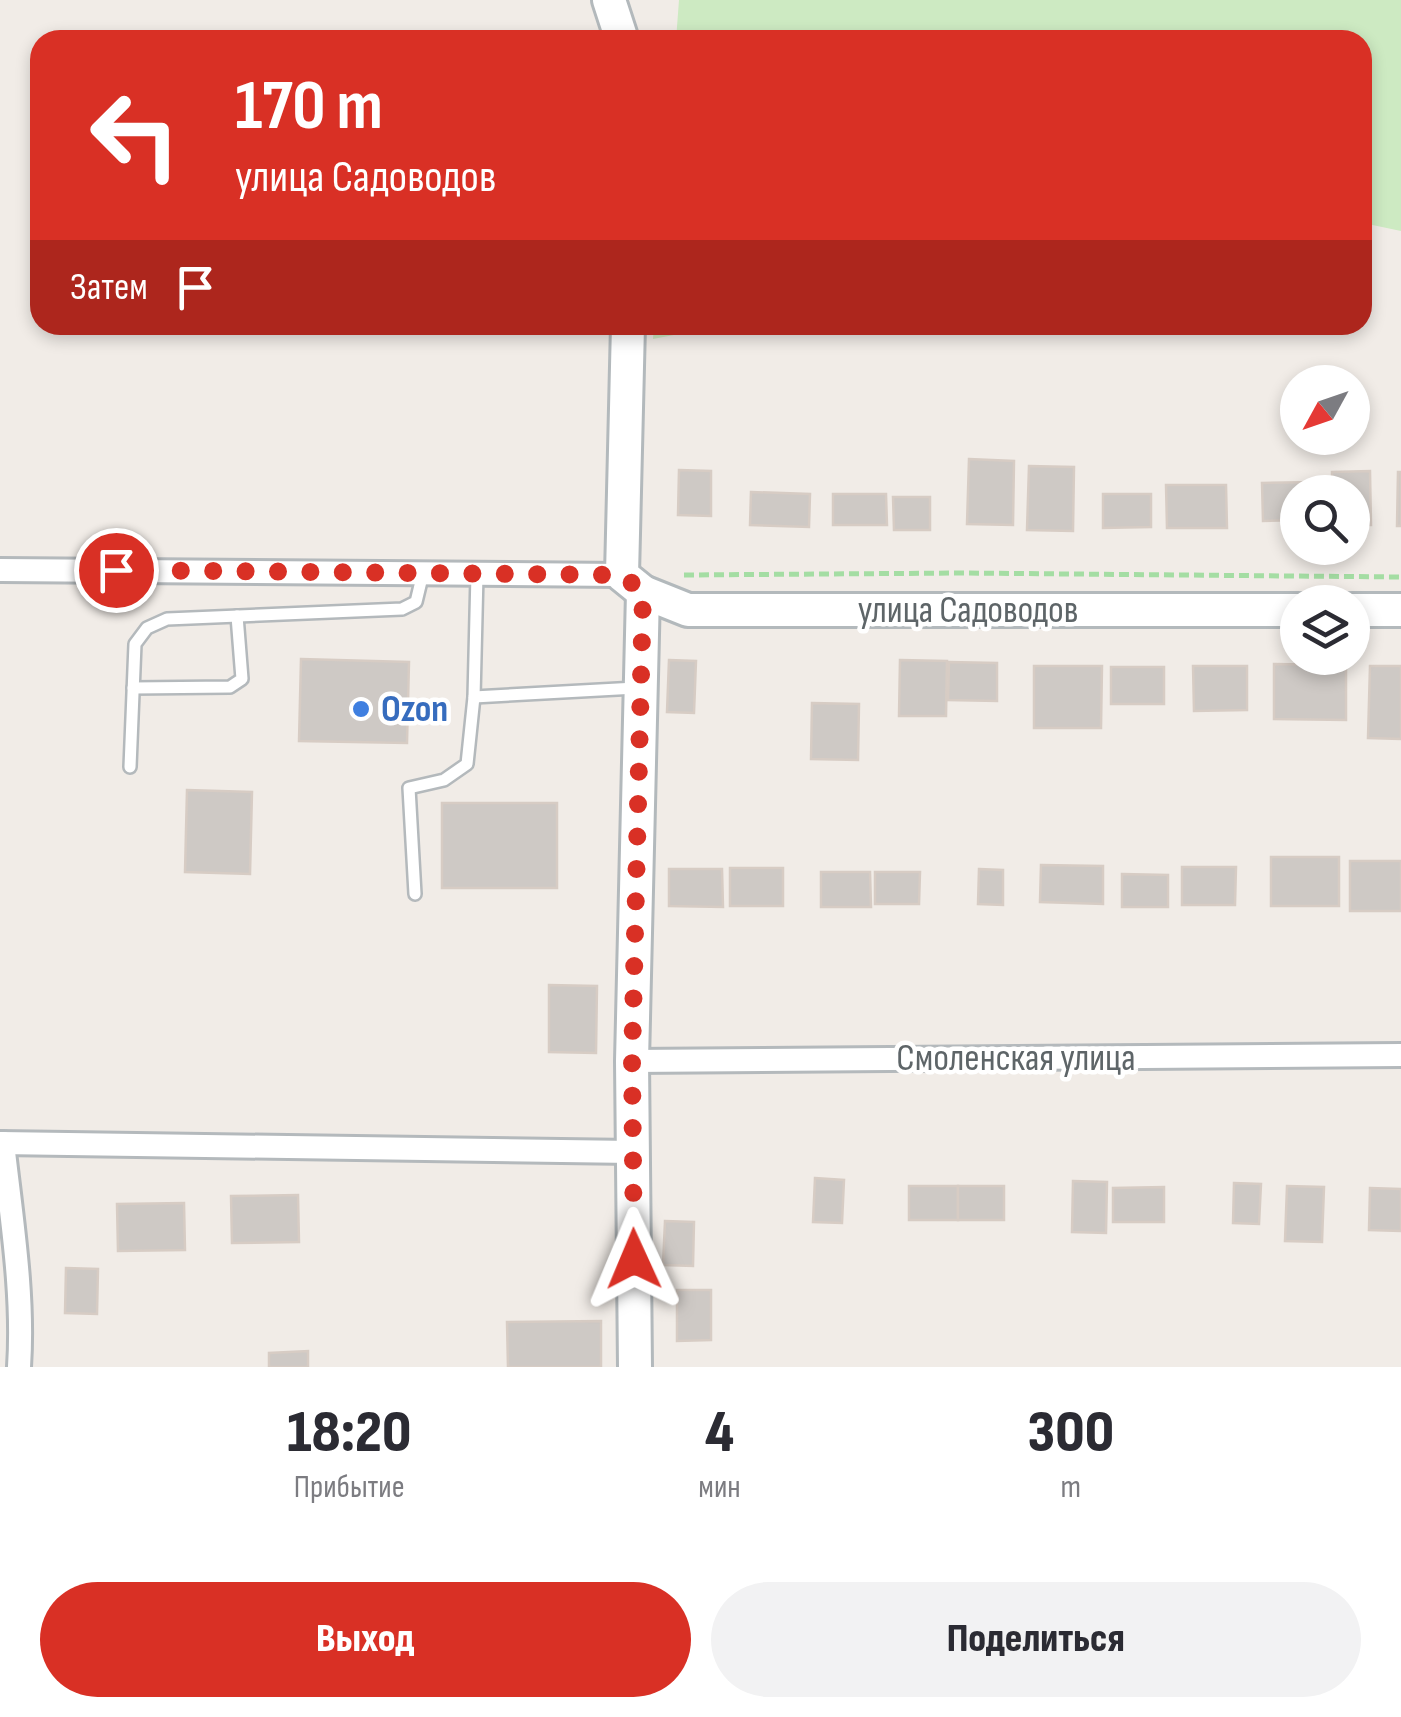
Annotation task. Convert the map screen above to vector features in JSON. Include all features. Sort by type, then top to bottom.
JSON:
[{"type":"main road","points":[[609,0],[619,30]]},
{"type":"main road","points":[[628,335],[632,584],[640,687],[632,1061],[635,1367]]},
{"type":"main road","name":"улица Садоводов","points":[[632,584],[688,610],[1280,610]]},
{"type":"main road","points":[[1370,610],[1401,610]]},
{"type":"street","name":"улица Садоводов","points":[[0,570],[476,574],[632,584]]},
{"type":"street","name":"Смоленская улица","points":[[632,1061],[1401,1056]]},
{"type":"street","points":[[19,1367],[16,1266],[2,1143],[633,1152]]},
{"type":"lane","points":[[130,767],[135,644],[147,628],[166,619],[402,610],[416,602],[423,573]]},
{"type":"lane","points":[[415,894],[408,788],[444,780],[467,764],[474,697],[476,574]]},
{"type":"lane","points":[[134,688],[230,687],[242,679],[237,616]]},
{"type":"lane","points":[[474,697],[640,687]]},
{"type":"path","points":[[678,575],[1401,577]]},
{"type":"green space","points":[[679,0],[1401,0],[1401,231],[1372,225],[1372,30],[677,30]]},
{"type":"building","points":[[969,459],[1014,461],[1013,525],[967,524]]},
{"type":"building","points":[[1029,466],[1074,467],[1073,531],[1027,530]]},
{"type":"building","points":[[679,470],[711,471],[711,516],[678,515]]},
{"type":"building","points":[[1370,471],[1371,525],[1370,475],[1332,472]]},
{"type":"building","points":[[1401,472],[1401,526],[1397,526]]},
{"type":"building","points":[[1262,483],[1280,483],[1280,521],[1263,521]]},
{"type":"building","points":[[1166,485],[1226,485],[1227,528],[1167,528]]},
{"type":"building","points":[[751,492],[810,494],[809,527],[750,525]]},
{"type":"building","points":[[833,494],[886,494],[887,525],[833,525]]},
{"type":"building","points":[[1103,494],[1151,494],[1151,527],[1103,528]]},
{"type":"building","points":[[893,497],[930,497],[930,530],[894,530]]},
{"type":"building","points":[[301,659],[409,662],[407,743],[299,741]]},
{"type":"building","points":[[669,660],[696,661],[694,713],[667,712]]},
{"type":"building","points":[[900,660],[947,661],[946,716],[899,716]]},
{"type":"building","points":[[949,662],[997,663],[997,701],[948,700]]},
{"type":"building","points":[[1274,664],[1280,664],[1280,675],[1346,675],[1346,720],[1274,719]]},
{"type":"building","points":[[1034,666],[1102,666],[1101,728],[1034,728]]},
{"type":"building","points":[[1193,666],[1247,666],[1247,710],[1194,711]]},
{"type":"building","points":[[1370,666],[1401,666],[1401,739],[1368,738]]},
{"type":"building","points":[[1111,667],[1164,667],[1164,704],[1111,704]]},
{"type":"building","points":[[812,703],[859,704],[858,760],[811,759]]},
{"type":"building","points":[[187,790],[252,792],[250,874],[185,872]]},
{"type":"building","points":[[442,803],[557,803],[557,888],[442,888]]},
{"type":"building","points":[[1271,857],[1339,857],[1339,906],[1271,906]]},
{"type":"building","points":[[1350,861],[1401,861],[1401,911],[1350,911]]},
{"type":"building","points":[[1041,865],[1103,866],[1103,904],[1040,902]]},
{"type":"building","points":[[1182,867],[1236,867],[1235,905],[1182,905]]},
{"type":"building","points":[[730,868],[783,868],[783,906],[730,906]]},
{"type":"building","points":[[669,869],[722,869],[723,907],[669,906]]},
{"type":"building","points":[[979,869],[1003,870],[1003,905],[978,904]]},
{"type":"building","points":[[821,872],[870,872],[871,907],[821,907]]},
{"type":"building","points":[[875,872],[920,872],[919,904],[875,904]]},
{"type":"building","points":[[1122,874],[1168,875],[1168,907],[1122,907]]},
{"type":"building","points":[[549,985],[597,986],[596,1053],[549,1052]]},
{"type":"building","points":[[815,1178],[844,1180],[842,1223],[813,1222]]},
{"type":"building","points":[[1073,1181],[1107,1182],[1106,1233],[1072,1232]]},
{"type":"building","points":[[1234,1183],[1261,1184],[1259,1224],[1233,1223]]},
{"type":"building","points":[[909,1186],[958,1186],[958,1220],[909,1220]]},
{"type":"building","points":[[958,1186],[1004,1186],[1004,1220],[958,1220]]},
{"type":"building","points":[[1287,1186],[1324,1187],[1322,1242],[1285,1241]]},
{"type":"building","points":[[1164,1187],[1164,1222],[1113,1222],[1113,1188]]},
{"type":"building","points":[[1370,1188],[1401,1189],[1401,1231],[1369,1230]]},
{"type":"building","points":[[298,1195],[299,1242],[232,1243],[231,1196]]},
{"type":"building","points":[[184,1203],[185,1250],[118,1251],[117,1204]]},
{"type":"building","points":[[665,1221],[694,1222],[693,1266],[663,1265]]},
{"type":"building","points":[[66,1268],[98,1269],[97,1314],[65,1313]]},
{"type":"building","points":[[677,1290],[711,1290],[711,1340],[677,1341]]},
{"type":"building","points":[[601,1321],[601,1367],[508,1367],[507,1322]]},
{"type":"building","points":[[308,1351],[308,1367],[269,1367],[269,1353]]},
{"type":"place","name":"Ozon","points":[[361,709]]},
{"type":"route","points":[[116,570],[622,575],[643,592],[632,1061],[634,1259]]}]
